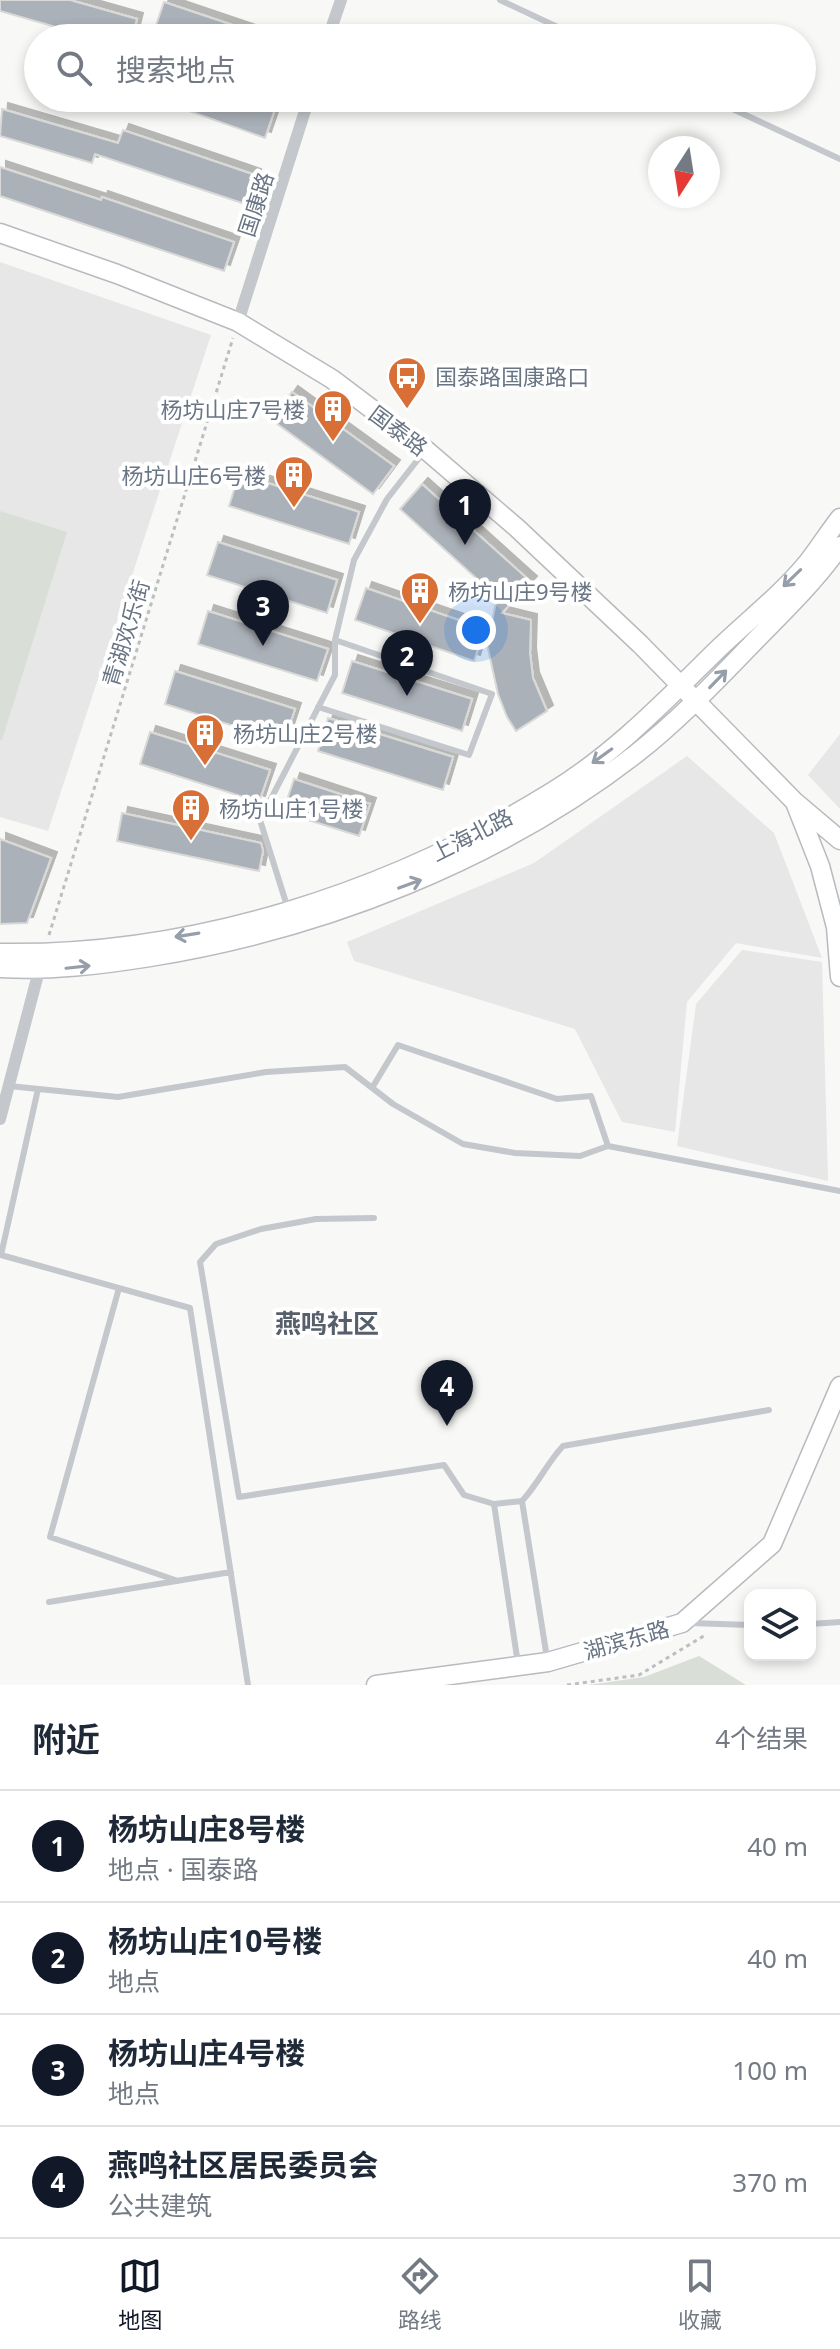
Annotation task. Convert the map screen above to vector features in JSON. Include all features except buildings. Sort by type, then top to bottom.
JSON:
[{"type":"main road","name":"国泰路","points":[[0,233],[117,274],[238,322],[332,379],[426,450],[517,528],[680,685],[795,802],[840,840]]},
{"type":"main road","name":"上海北路","points":[[0,968],[199,933],[289,912],[388,875],[481,831],[553,791],[626,738],[807,564],[840,518]]},
{"type":"main road","name":"上海北路","points":[[0,953],[41,962],[115,963],[204,948],[304,921],[422,880],[566,802],[637,753],[696,701],[821,574],[840,546]]},
{"type":"main road","name":"国泰路","points":[[795,802],[820,866],[836,927],[840,977]]},
{"type":"main road","name":"湖滨东路","points":[[376,1685],[548,1662],[682,1623],[772,1544],[840,1386]]},
{"type":"street","points":[[333,24],[341,0]]},
{"type":"street","name":"国康路","points":[[238,322],[305,112]]},
{"type":"street","points":[[0,1119],[41,962]]},
{"type":"lane","points":[[500,0],[551,24]]},
{"type":"lane","points":[[739,112],[840,159]]},
{"type":"lane","points":[[289,912],[260,820],[335,675],[335,640],[354,560],[387,499],[426,450]]},
{"type":"lane","points":[[318,707],[469,755],[492,694],[335,640]]},
{"type":"lane","points":[[372,1088],[398,1045],[557,1099],[591,1096],[608,1146]]},
{"type":"lane","points":[[8,1086],[118,1097],[266,1072],[345,1067],[393,1104],[463,1144],[515,1153],[580,1156],[608,1146],[840,1191]]},
{"type":"lane","points":[[38,1089],[1,1255],[190,1308],[248,1685]]},
{"type":"lane","points":[[374,1218],[316,1219],[261,1229],[216,1244],[200,1262],[239,1497],[444,1465],[464,1495],[494,1504],[522,1501],[563,1446],[769,1410]]},
{"type":"lane","points":[[119,1288],[50,1537],[178,1581]]},
{"type":"lane","points":[[522,1501],[548,1662]]},
{"type":"lane","points":[[494,1504],[518,1667]]},
{"type":"lane","points":[[49,1602],[231,1572]]},
{"type":"lane","points":[[816,1624],[840,1622]]},
{"type":"lane","points":[[682,1623],[744,1625]]},
{"type":"path","name":"青湖欢乐街","points":[[41,962],[238,322]]},
{"type":"path","name":"湖滨东路","points":[[567,1685],[639,1675],[705,1636],[718,1624]]},
{"type":"shaded area","points":[[0,262],[211,335],[48,831],[0,817]]},
{"type":"shaded area","points":[[0,511],[67,532],[2,740],[0,740]]},
{"type":"shaded area","points":[[840,734],[840,809],[808,775]]},
{"type":"shaded area","points":[[687,756],[774,833],[822,958],[736,943],[687,1002],[675,1132],[622,1122],[575,1029],[354,961],[347,942],[534,863]]},
{"type":"shaded area","points":[[742,950],[822,962],[828,1181],[677,1146],[696,1004]]},
{"type":"shaded area","points":[[699,1656],[746,1685],[588,1685],[644,1677]]},
{"type":"place","name":"国泰路国康路口","points":[[407,410]]},
{"type":"place","name":"杨坊山庄7号楼","points":[[333,443]]},
{"type":"place","name":"杨坊山庄6号楼","points":[[294,509]]},
{"type":"place","name":"杨坊山庄8号楼","points":[[465,545]]},
{"type":"place","name":"杨坊山庄9号楼","points":[[420,625]]},
{"type":"place","name":"杨坊山庄4号楼","points":[[263,646]]},
{"type":"place","name":"杨坊山庄10号楼","points":[[407,696]]},
{"type":"place","name":"杨坊山庄2号楼","points":[[205,767]]},
{"type":"place","name":"杨坊山庄1号楼","points":[[191,842]]},
{"type":"place","name":"燕鸣社区居民委员会","points":[[447,1426]]},
{"type":"district","name":"燕鸣社区","points":[[327,1323]]}]
